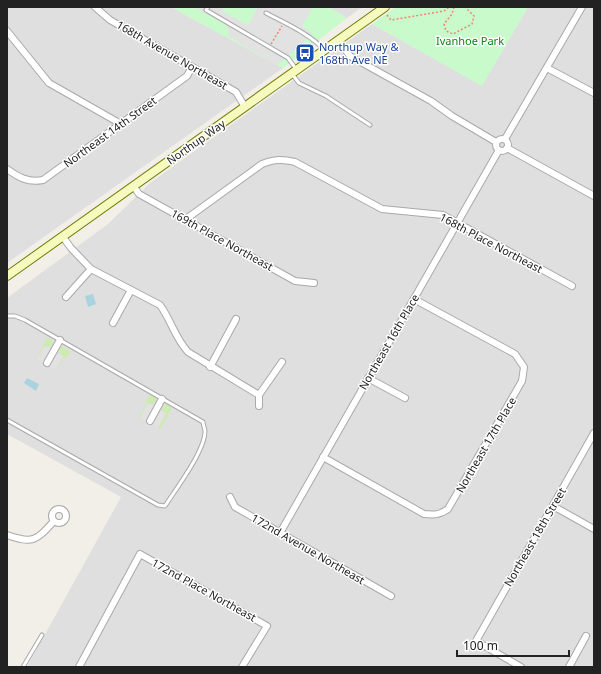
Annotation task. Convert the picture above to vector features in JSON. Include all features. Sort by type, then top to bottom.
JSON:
[{"type":"street","name":"168th Avenue Northeast","points":[[96,7],[110,20],[236,92],[245,107]]},
{"type":"street","points":[[505,139],[582,7]]},
{"type":"street","name":"Northup Way","points":[[7,276],[134,187],[338,40],[386,10]]},
{"type":"street","points":[[7,30],[49,83],[121,124]]},
{"type":"street","points":[[338,40],[350,56],[431,101],[452,116],[496,142]]},
{"type":"street","name":"Northeast 14th Street","points":[[7,169],[20,178],[32,181],[43,180],[187,76],[192,67]]},
{"type":"street","points":[[547,68],[594,94]]},
{"type":"street","points":[[496,142],[501,138],[505,139]]},
{"type":"street","points":[[505,139],[508,144],[507,148]]},
{"type":"street","points":[[496,142],[496,147],[499,150],[504,150],[507,148],[594,196]]},
{"type":"street","name":"Northeast 16th Place","points":[[280,533],[499,150]]},
{"type":"street","name":"168th Place Northeast","points":[[186,219],[262,164],[276,159],[295,162],[382,209],[443,215],[572,286]]},
{"type":"street","name":"169th Place Northeast","points":[[134,187],[139,194],[295,281],[314,283]]},
{"type":"street","points":[[63,237],[71,248],[91,269],[160,306],[164,311],[180,344],[188,352],[210,367],[259,395]]},
{"type":"street","points":[[66,297],[91,269]]},
{"type":"street","points":[[113,323],[131,290]]},
{"type":"street","name":"Northeast 17th Place","points":[[323,457],[424,514],[436,515],[448,510],[522,381],[524,367],[515,354],[414,299]]},
{"type":"street","points":[[210,367],[236,319]]},
{"type":"street","points":[[47,363],[60,340]]},
{"type":"street","points":[[259,406],[259,395],[282,362]]},
{"type":"street","points":[[368,378],[405,398]]},
{"type":"street","points":[[150,421],[162,398]]},
{"type":"street","name":"Northeast 18th Street","points":[[522,667],[476,640],[594,433]]},
{"type":"street","name":"172nd Avenue Northeast","points":[[230,497],[235,507],[391,596]]},
{"type":"street","points":[[553,506],[594,529]]},
{"type":"street","points":[[7,535],[27,541],[34,540],[39,538],[54,521]]},
{"type":"street","name":"172nd Place Northeast","points":[[79,667],[140,554],[267,626],[242,667]]},
{"type":"street","points":[[569,667],[586,636]]},
{"type":"lane","points":[[208,7],[206,10],[288,58],[299,83],[326,96],[370,125]]},
{"type":"lane","points":[[266,13],[320,45],[324,50]]},
{"type":"lane","points":[[7,316],[15,316],[25,320],[162,398],[203,422],[205,431],[200,447],[188,472],[165,506],[158,505],[7,420]]},
{"type":"lane","points":[[23,667],[42,635]]},
{"type":"path","points":[[386,10],[391,20],[444,11],[447,7]]},
{"type":"path","points":[[454,7],[452,14],[444,24],[446,31],[453,34],[472,24],[474,16],[465,7]]},
{"type":"path","points":[[270,47],[284,23]]},
{"type":"shaded area","points":[[7,7],[171,7],[283,68],[7,263]]},
{"type":"shaded area","points":[[199,7],[223,7],[222,11],[248,25],[258,7],[313,7],[302,26],[313,34],[277,65],[228,36],[229,31],[225,24],[197,9]]},
{"type":"shaded area","points":[[328,7],[362,7],[347,18]]},
{"type":"shaded area","points":[[528,7],[594,7],[594,667],[27,667],[121,497],[7,434],[7,298],[108,224],[150,183],[372,24],[482,85]]},
{"type":"shaded area","points":[[45,346],[50,349],[43,362],[37,359]]},
{"type":"shaded area","points":[[57,353],[63,356],[55,369],[50,366]]},
{"type":"shaded area","points":[[148,403],[154,406],[146,420],[140,418]]},
{"type":"shaded area","points":[[160,410],[166,414],[158,427],[152,424]]},
{"type":"green space","points":[[171,7],[328,7],[347,18],[283,68]]},
{"type":"green space","name":"Ivanhoe Park","points":[[396,7],[528,7],[482,86],[372,24]]},
{"type":"green space","points":[[47,337],[52,340],[53,344],[49,347],[45,346],[37,359]]},
{"type":"green space","points":[[60,347],[63,347],[71,352],[66,358],[64,357],[57,370],[63,356],[59,353]]},
{"type":"green space","points":[[150,394],[156,398],[156,400],[153,404],[148,404],[140,418],[139,417],[147,403],[145,402]]},
{"type":"green space","points":[[166,404],[172,408],[160,429],[158,428],[166,414],[163,412],[162,408]]},
{"type":"water","points":[[93,294],[96,304],[88,307],[85,296]]},
{"type":"water","points":[[27,378],[39,384],[36,391],[24,383]]},
{"type":"place","name":"Northup Way & 168th Ave NE","points":[[305,53]]}]
